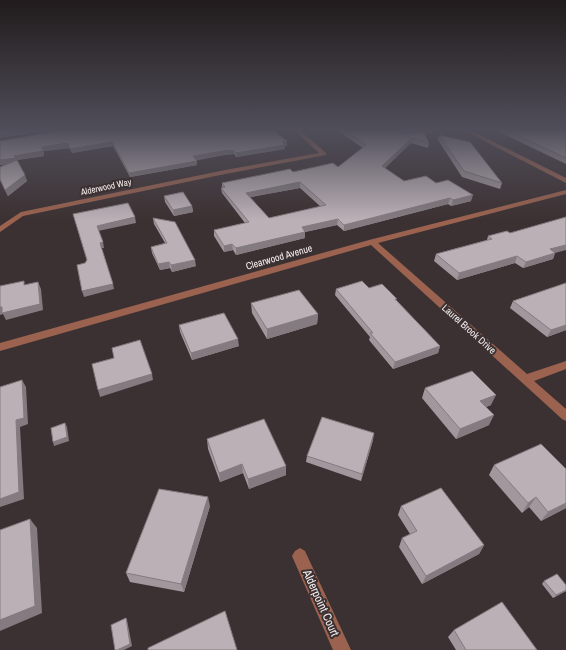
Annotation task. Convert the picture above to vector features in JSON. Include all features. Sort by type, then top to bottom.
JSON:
[{"type":"street","name":"Alderwood Way","points":[[0,230],[21,214],[225,172],[295,159]]},
{"type":"street","points":[[523,159],[566,181]]},
{"type":"street","name":"Clearwood Avenue","points":[[0,346],[372,242],[566,192]]},
{"type":"street","name":"Laurel Brook Drive","points":[[372,242],[566,416]]},
{"type":"street","points":[[526,379],[566,365]]},
{"type":"street","name":"Alderpoint Court","points":[[300,556],[342,650]]},
{"type":"building","points":[[122,159],[196,159],[197,161],[129,173]]},
{"type":"building","points":[[348,159],[389,159],[382,166],[404,181],[426,176],[436,183],[448,180],[473,195],[453,200],[450,198],[344,225],[338,219],[302,227],[305,232],[236,248],[232,244],[224,246],[214,230],[249,222],[221,188],[225,187],[222,183],[290,169],[293,172],[333,163],[338,167]],"holes":[[[300,182],[326,205],[269,218],[246,193]]]},
{"type":"building","points":[[456,159],[484,159],[502,183],[464,171]]},
{"type":"building","points":[[17,160],[25,175],[5,190],[0,179],[0,167]]},
{"type":"building","points":[[183,192],[192,206],[173,210],[164,196]]},
{"type":"building","points":[[128,203],[135,217],[97,226],[103,242],[100,243],[113,284],[82,291],[77,265],[85,263],[87,260],[73,214]]},
{"type":"building","points":[[566,217],[566,245],[550,249],[555,253],[526,262],[517,256],[459,273],[436,254],[492,239],[488,236],[507,231],[510,233]]},
{"type":"building","points":[[153,218],[175,222],[195,260],[171,265],[169,262],[158,264],[151,247],[167,243]]},
{"type":"building","points":[[24,281],[24,285],[38,282],[40,304],[2,313],[2,307],[0,307],[0,286]]},
{"type":"building","points":[[362,281],[369,288],[382,284],[440,346],[395,362],[370,333],[373,333],[336,289]]},
{"type":"building","points":[[566,283],[566,325],[551,330],[513,301]]},
{"type":"building","points":[[299,290],[318,314],[267,329],[251,303]]},
{"type":"building","points":[[224,313],[238,339],[191,353],[179,325]]},
{"type":"building","points":[[140,340],[152,374],[98,390],[92,364],[114,358],[112,348]]},
{"type":"building","points":[[472,371],[496,395],[480,401],[494,415],[460,429],[425,388]]},
{"type":"building","points":[[22,380],[24,418],[16,420],[19,492],[0,499],[0,387]]},
{"type":"building","points":[[322,417],[374,433],[362,474],[307,456]]},
{"type":"building","points":[[264,419],[286,466],[248,479],[242,464],[219,473],[207,439]]},
{"type":"building","points":[[65,423],[67,437],[53,442],[51,428]]},
{"type":"building","points":[[541,444],[566,469],[566,503],[548,512],[536,497],[528,503],[494,465]]},
{"type":"building","points":[[441,488],[484,545],[426,576],[402,538],[417,531],[401,506]]},
{"type":"building","points":[[159,489],[208,497],[181,584],[126,573]]},
{"type":"building","points":[[30,519],[35,606],[0,620],[0,530]]},
{"type":"building","points":[[557,574],[566,585],[566,590],[556,595],[544,581]]},
{"type":"building","points":[[502,602],[537,650],[466,650],[454,630]]},
{"type":"building","points":[[225,611],[237,650],[148,650],[148,648]]},
{"type":"building","points":[[126,618],[130,644],[115,650],[111,625]]}]
